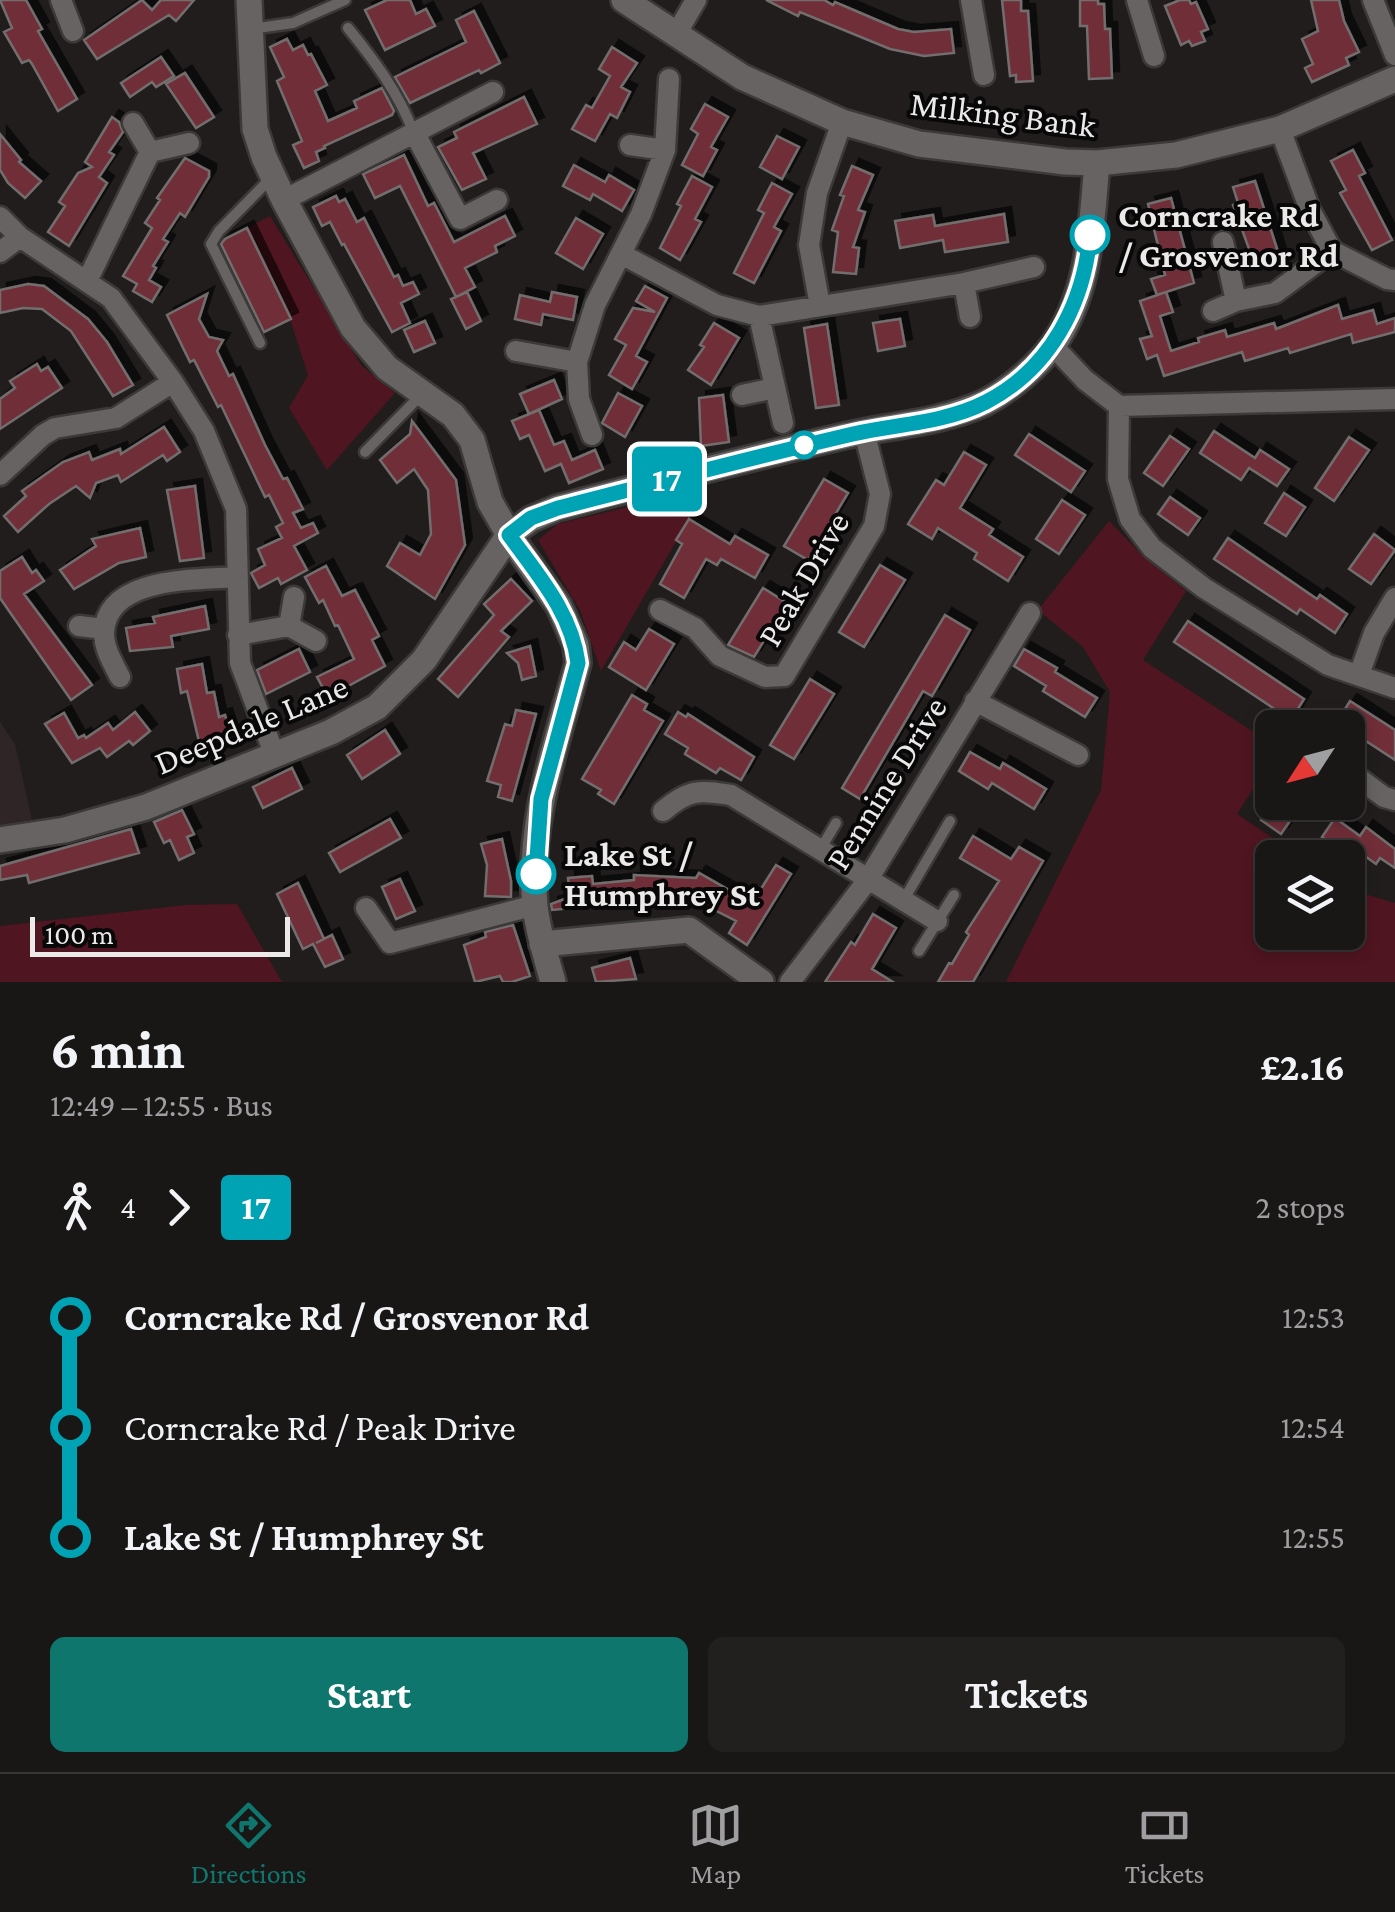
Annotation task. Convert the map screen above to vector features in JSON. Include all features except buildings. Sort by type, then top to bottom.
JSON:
[{"type":"street","points":[[249,0],[255,129],[278,188],[353,328],[387,368],[453,415],[472,440],[490,502],[559,606],[576,645],[578,663],[541,799],[536,843],[535,905],[553,982]]},
{"type":"street","name":"Milking Bank","points":[[624,0],[742,77],[842,122],[920,144],[1065,162],[1176,155],[1280,129],[1395,80]]},
{"type":"street","points":[[674,36],[696,0]]},
{"type":"street","points":[[971,0],[984,74]]},
{"type":"street","points":[[1137,0],[1154,56]]},
{"type":"street","points":[[1373,0],[1395,55]]},
{"type":"street","points":[[68,3],[73,32]]},
{"type":"street","points":[[592,435],[579,399],[578,362],[596,305],[622,254],[665,150],[669,79]]},
{"type":"street","points":[[278,188],[414,132],[493,92]]},
{"type":"street","points":[[820,306],[809,245],[817,193],[842,122]]},
{"type":"street","points":[[133,123],[150,152]]},
{"type":"street","points":[[1280,129],[1310,210],[1332,251],[1395,280]]},
{"type":"street","points":[[414,132],[460,218],[497,200]]},
{"type":"street","points":[[150,152],[189,143]]},
{"type":"street","points":[[630,146],[665,150]]},
{"type":"street","points":[[88,280],[150,152]]},
{"type":"street","points":[[509,535],[531,518],[558,508],[864,432],[950,416],[988,401],[1025,374],[1053,346],[1074,306],[1086,272],[1096,163]]},
{"type":"street","points":[[0,217],[58,264],[112,298],[204,432],[236,510],[240,664],[275,756]]},
{"type":"street","points":[[0,252],[20,236]]},
{"type":"street","points":[[1222,242],[1236,301]]},
{"type":"street","points":[[1212,311],[1236,301],[1275,293],[1332,251]]},
{"type":"street","points":[[622,254],[716,305],[759,316],[964,282],[1034,266]]},
{"type":"street","points":[[964,282],[970,318]]},
{"type":"street","points":[[759,316],[783,423]]},
{"type":"street","points":[[1053,346],[1085,380],[1119,406],[1395,398]]},
{"type":"street","points":[[516,351],[578,362]]},
{"type":"street","points":[[0,475],[55,428],[116,418],[173,382]]},
{"type":"street","points":[[742,395],[775,388]]},
{"type":"street","points":[[1119,406],[1118,479],[1130,519],[1152,548],[1204,588],[1328,665],[1395,688]]},
{"type":"street","name":"Peak Drive","points":[[660,610],[694,628],[720,656],[765,676],[784,676],[874,526],[880,494],[864,432]]},
{"type":"street","name":"Deepdale Lane","points":[[0,840],[118,816],[275,756],[378,707],[424,660],[509,535]]},
{"type":"street","points":[[120,677],[106,647],[104,629],[117,604],[131,592],[157,584],[236,577]]},
{"type":"street","points":[[289,626],[294,597]]},
{"type":"street","points":[[1359,676],[1374,633],[1395,598]]},
{"type":"street","name":"Pennine Drive","points":[[790,982],[867,881],[1030,613]]},
{"type":"street","points":[[79,626],[104,629]]},
{"type":"street","points":[[238,635],[289,626],[316,641]]},
{"type":"street","points":[[975,701],[1078,755]]},
{"type":"street","points":[[1365,783],[1395,800]]},
{"type":"street","points":[[664,811],[683,794],[704,791],[731,795],[937,921]]},
{"type":"street","points":[[366,908],[390,943],[535,905]]},
{"type":"street","points":[[542,944],[689,930],[761,982]]},
{"type":"lane","points":[[250,30],[293,23],[345,0]]},
{"type":"lane","points":[[348,28],[376,62],[404,107],[414,132]]},
{"type":"lane","points":[[260,343],[211,244],[219,230],[278,188]]},
{"type":"lane","points":[[365,452],[421,395]]},
{"type":"lane","points":[[903,901],[950,821]]},
{"type":"lane","points":[[820,851],[836,823]]},
{"type":"lane","points":[[919,951],[954,895]]},
{"type":"shaded area","points":[[270,216],[361,365],[395,393],[327,470],[289,408],[308,375],[288,313],[247,228]]},
{"type":"shaded area","points":[[701,489],[689,519],[601,671],[580,610],[538,540],[558,524]]},
{"type":"shaded area","points":[[1109,521],[1143,556],[1186,591],[1143,660],[1255,733],[1255,786],[1237,814],[1276,840],[1255,840],[1255,950],[1365,950],[1365,894],[1395,903],[1395,982],[1006,982],[1101,790],[1110,692],[1083,647],[1038,610]]},
{"type":"shaded area","points":[[0,722],[15,744],[32,820],[0,825]]},
{"type":"shaded area","points":[[237,904],[282,982],[0,982],[0,926],[186,905]]},
{"type":"bus line","name":"17","points":[[536,874],[541,799],[578,663],[576,645],[559,606],[509,535],[531,518],[558,508],[739,460],[950,416],[988,401],[1025,374],[1053,346],[1086,272],[1090,235]]},
{"type":"place","name":"Corncrake Rd / Grosvenor Rd","points":[[1090,235]]},
{"type":"place","name":"Lake St / Humphrey St","points":[[536,874]]}]
